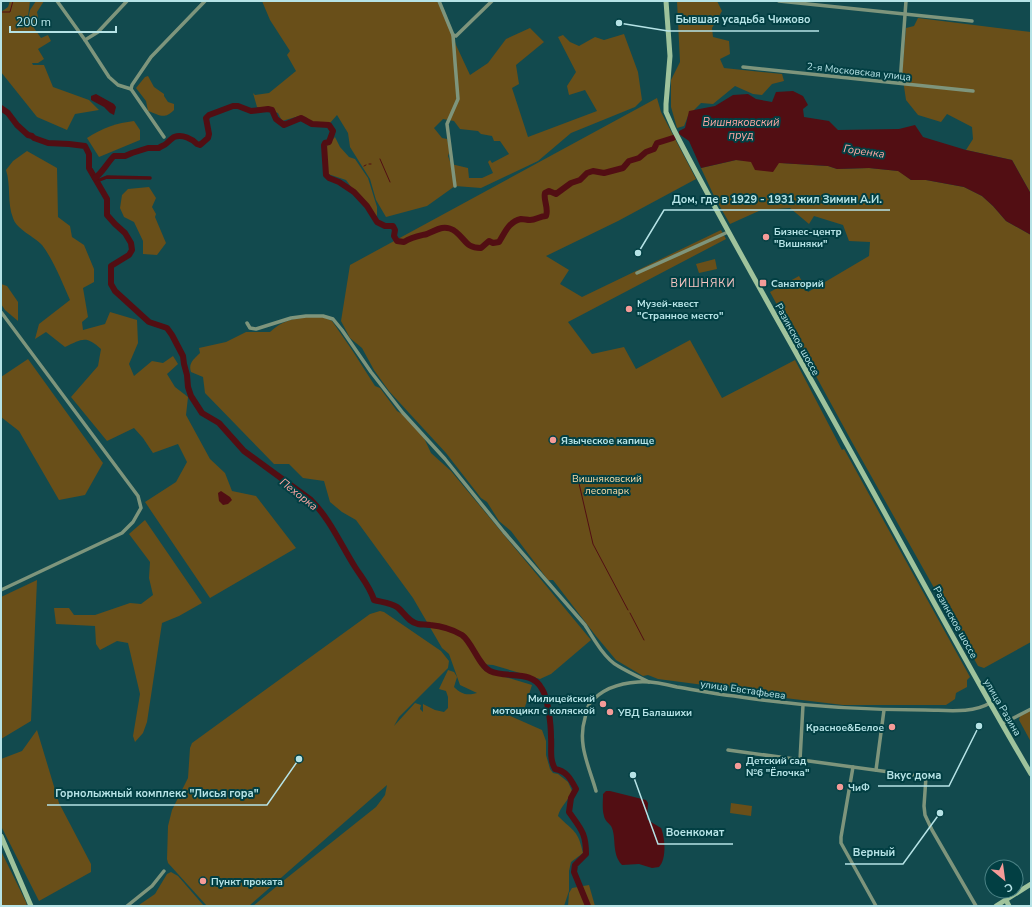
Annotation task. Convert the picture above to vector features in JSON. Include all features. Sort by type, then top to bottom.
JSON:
[{"type":"main road","name":"Разинское шоссе","points":[[666,1],[670,56],[666,112],[681,145],[972,670]]},
{"type":"main road","name":"улица Разина","points":[[972,670],[1031,774]]},
{"type":"main road","points":[[1,836],[31,906]]},
{"type":"main road","points":[[996,906],[1031,884]]},
{"type":"main road","points":[[1004,902],[1009,906]]},
{"type":"street","points":[[57,1],[86,40],[109,77],[118,85],[131,89],[164,137]]},
{"type":"street","points":[[86,40],[98,32],[126,1]]},
{"type":"street","points":[[131,89],[136,78],[151,58],[205,1]]},
{"type":"street","points":[[439,1],[453,35],[458,99],[447,124],[455,186]]},
{"type":"street","points":[[453,35],[456,36],[492,1]]},
{"type":"street","points":[[779,1],[972,21]]},
{"type":"street","points":[[900,84],[906,1]]},
{"type":"street","name":"2-я Московская улица","points":[[743,67],[973,91]]},
{"type":"street","points":[[637,273],[728,232]]},
{"type":"street","points":[[1,312],[138,496],[140,508],[133,522],[122,533],[1,590]]},
{"type":"street","points":[[247,323],[250,328],[256,330],[291,318],[323,316],[333,319],[386,392],[440,452],[504,532],[585,626],[611,661],[649,682]]},
{"type":"street","name":"улица Евстафьева","points":[[596,791],[582,746],[582,726],[589,705],[607,689],[620,685],[649,682],[733,696],[802,705],[884,710],[972,709],[982,708],[990,703]]},
{"type":"street","points":[[800,760],[802,705]]},
{"type":"street","points":[[1002,724],[1031,709]]},
{"type":"street","points":[[876,770],[884,710]]},
{"type":"street","points":[[728,750],[926,777],[924,806],[925,815],[932,830],[976,906]]},
{"type":"street","points":[[853,767],[840,837],[843,848],[876,906]]},
{"type":"street","points":[[127,906],[152,886],[164,871]]},
{"type":"green space","points":[[10,1],[30,1],[27,24],[30,10],[36,1],[44,1],[37,12],[38,17],[34,28],[41,38],[48,35],[51,41],[38,49],[44,59],[38,63],[32,63],[33,65],[44,65],[53,87],[89,100],[99,110],[75,114],[67,130],[37,117],[1,72],[1,12],[8,7]]},
{"type":"green space","points":[[262,1],[437,1],[449,23],[456,45],[470,75],[488,63],[506,39],[530,28],[544,42],[516,65],[519,84],[512,88],[528,137],[597,111],[585,90],[569,95],[567,86],[576,72],[558,37],[563,35],[570,42],[579,46],[595,37],[604,40],[624,34],[638,72],[642,100],[635,107],[571,133],[538,161],[481,188],[455,186],[427,206],[386,217],[376,200],[370,179],[350,147],[348,133],[337,115],[330,123],[310,125],[306,117],[299,116],[282,121],[278,113],[257,107],[253,93],[255,95],[269,93],[296,71],[287,55],[290,51],[270,20]],"holes":[[[443,119],[454,121],[460,129],[478,131],[481,134],[492,136],[494,141],[500,141],[509,154],[492,163],[490,160],[488,162],[493,173],[482,178],[469,178],[468,168],[451,164],[448,156],[450,150],[447,139],[442,138],[434,128]]]},
{"type":"green space","points":[[677,1],[717,1],[722,11],[712,28],[713,37],[729,41],[730,54],[720,59],[724,68],[782,74],[784,81],[772,84],[762,95],[753,94],[735,86],[713,104],[701,103],[688,116],[684,126],[677,128],[671,107],[671,80],[680,62]]},
{"type":"green space","points":[[918,18],[1031,32],[1031,194],[1012,160],[966,150],[973,139],[972,127],[947,114],[941,122],[918,115],[906,100],[902,73],[906,28],[914,26]]},
{"type":"green space","points":[[148,76],[154,87],[164,94],[168,102],[174,104],[174,110],[171,113],[162,116],[148,111],[146,101],[136,88],[145,77]]},
{"type":"green space","name":"Вишняковский лесопарк","points":[[657,98],[661,112],[696,179],[618,221],[546,256],[569,270],[560,284],[582,297],[721,230],[726,239],[568,322],[592,354],[624,347],[636,369],[690,340],[722,398],[795,360],[842,450],[844,449],[970,677],[967,680],[967,687],[956,693],[955,699],[946,705],[843,705],[744,693],[742,690],[658,679],[648,675],[643,676],[616,660],[553,580],[548,580],[511,531],[499,521],[487,502],[481,498],[446,453],[389,391],[374,370],[362,348],[350,338],[341,321],[350,265]]},
{"type":"green space","points":[[134,121],[140,130],[140,140],[99,157],[87,138],[110,126]]},
{"type":"green space","points":[[335,137],[340,147],[349,157],[355,159],[368,178],[377,207],[377,216],[372,215],[346,180],[328,174],[326,147]]},
{"type":"green space","points":[[27,151],[57,168],[58,217],[70,226],[72,237],[84,245],[94,269],[94,282],[83,288],[88,317],[82,322],[83,330],[105,324],[110,312],[137,320],[138,343],[129,364],[134,376],[152,361],[163,363],[173,356],[178,364],[167,374],[175,387],[188,397],[186,415],[210,459],[225,473],[232,491],[256,496],[296,548],[210,598],[145,502],[176,482],[187,462],[178,444],[153,453],[134,428],[107,441],[71,397],[98,366],[101,349],[88,340],[80,340],[65,347],[46,332],[35,339],[39,324],[70,300],[58,272],[42,245],[18,226],[11,212],[6,170],[13,161]]},
{"type":"green space","points":[[736,160],[828,166],[837,169],[869,168],[899,171],[911,180],[926,180],[964,187],[982,196],[1006,221],[1031,235],[1031,642],[984,668],[978,666],[852,442],[770,292],[799,276],[808,292],[869,256],[870,242],[849,241],[843,225],[814,216],[809,224],[790,208],[761,210],[730,224],[715,198],[701,168]]},
{"type":"green space","points":[[149,187],[156,198],[152,207],[166,243],[157,255],[143,254],[143,241],[134,222],[124,217],[120,208],[122,195],[128,189]]},
{"type":"green space","points":[[715,259],[717,269],[699,273],[696,264]]},
{"type":"green space","points":[[1,284],[7,286],[18,302],[18,321],[5,310],[1,304]]},
{"type":"green space","points":[[306,317],[323,317],[332,321],[375,386],[380,388],[397,411],[402,414],[424,438],[431,453],[451,471],[591,640],[551,674],[540,679],[493,665],[479,664],[485,671],[532,685],[522,716],[506,714],[542,730],[546,741],[546,755],[550,769],[553,773],[558,774],[568,782],[572,791],[558,816],[575,832],[583,853],[571,862],[569,871],[569,891],[564,906],[253,906],[376,807],[385,795],[387,785],[249,906],[207,906],[168,863],[168,826],[172,810],[188,778],[190,748],[192,743],[370,614],[380,611],[384,612],[441,651],[449,661],[448,668],[399,717],[394,726],[415,703],[421,705],[420,709],[423,712],[423,704],[435,710],[444,712],[448,708],[448,697],[446,691],[439,689],[448,670],[454,672],[457,677],[454,687],[462,693],[477,693],[460,685],[449,654],[442,648],[413,598],[356,520],[342,512],[330,502],[324,481],[303,478],[289,464],[274,464],[205,393],[203,377],[191,372],[190,366],[200,353],[199,348],[226,342],[246,332],[270,332],[287,321]]},
{"type":"green space","points":[[28,359],[103,463],[85,495],[59,500],[19,431],[1,417],[1,377]]},
{"type":"green space","points":[[145,520],[202,603],[179,616],[162,623],[147,722],[143,733],[135,742],[133,736],[140,694],[128,643],[117,641],[100,650],[96,644],[95,626],[56,624],[54,608],[69,608],[74,615],[95,615],[130,603],[141,604],[153,595],[149,578],[150,562],[129,534]]},
{"type":"green space","points":[[37,580],[31,721],[1,739],[1,597]]},
{"type":"green space","points":[[1031,710],[1031,742],[1019,720],[1020,716]]},
{"type":"green space","points":[[37,730],[59,803],[91,864],[91,872],[39,901],[1,826],[1,759],[22,751]]},
{"type":"green space","points":[[731,803],[752,806],[751,816],[730,813]]},
{"type":"green space","points":[[1,851],[26,902],[27,906],[1,906]]},
{"type":"green space","points":[[171,872],[178,876],[204,906],[139,905],[155,894],[167,874]]},
{"type":"green space","points":[[589,885],[595,906],[568,906],[569,893],[572,888]]},
{"type":"water","name":"Вишняковский пруд","points":[[793,91],[803,96],[808,105],[803,109],[804,117],[829,121],[838,130],[899,129],[915,125],[923,137],[966,150],[1012,160],[1031,194],[1031,235],[1006,221],[982,196],[964,187],[926,180],[911,180],[898,171],[869,168],[837,169],[828,166],[779,163],[773,172],[755,170],[751,162],[736,160],[701,168],[689,141],[679,134],[679,131],[685,128],[689,111],[715,106],[733,95],[748,94],[756,99],[772,102],[776,92]]},
{"type":"water","points":[[96,94],[114,104],[116,107],[114,115],[104,107],[91,100],[91,96]]},
{"type":"water","points":[[221,491],[232,500],[228,504],[223,505],[219,501],[218,493]]},
{"type":"water","points":[[606,791],[646,800],[648,803],[647,819],[661,828],[664,837],[664,854],[662,863],[659,867],[652,868],[639,864],[622,865],[616,855],[613,830],[605,819],[603,813],[603,794]]},
{"type":"waterway","points":[[1,12],[10,12],[13,1]]},
{"type":"waterway","name":"Горенка","points":[[95,178],[114,156],[125,156],[148,148],[159,148],[177,136],[193,140],[200,145],[208,138],[209,134],[206,118],[209,115],[233,106],[238,106],[251,111],[268,109],[272,110],[276,119],[284,125],[301,118],[312,124],[329,125],[333,131],[329,142],[325,143],[324,145],[326,175],[354,192],[367,206],[377,222],[385,226],[393,226],[395,230],[394,236],[397,241],[404,242],[438,229],[450,228],[472,247],[481,248],[489,241],[493,243],[499,242],[507,228],[517,220],[532,220],[546,216],[547,210],[545,193],[549,191],[556,194],[571,183],[580,180],[587,173],[593,171],[604,173],[623,168],[629,161],[639,158],[646,152],[654,149],[657,143],[673,138]]},
{"type":"waterway","name":"Пехорка","points":[[1,108],[8,113],[17,125],[28,135],[34,138],[48,143],[85,146],[89,154],[89,168],[107,199],[107,215],[125,233],[131,243],[132,250],[129,255],[111,266],[111,284],[115,291],[149,322],[167,328],[172,335],[183,356],[191,396],[202,413],[219,423],[244,451],[311,500],[318,507],[368,587],[374,600],[397,607],[415,623],[442,627],[462,635],[466,638],[482,664],[490,671],[526,677],[538,683],[544,693],[547,705],[553,765],[555,769],[568,776],[576,789],[571,798],[569,812],[584,836],[586,854],[575,865],[574,872],[588,906]]},
{"type":"waterway","points":[[380,159],[390,182]]},
{"type":"waterway","points":[[97,181],[107,177],[150,178]]},
{"type":"waterway","points":[[578,479],[593,544],[628,610]]},
{"type":"waterway","points":[[630,613],[644,640]]},
{"type":"place","name":"Бывшая усадьба Чижово","points":[[619,23]]},
{"type":"place","name":"Бизнес-центр \"Вишняки\"","points":[[766,237]]},
{"type":"place","name":"Дом, где в 1929 - 1931 жил Зимин А.И.","points":[[638,253]]},
{"type":"place","name":"Санаторий","points":[[763,283]]},
{"type":"place","name":"Музей-квест \"Странное место\"","points":[[629,309]]},
{"type":"place","name":"Языческое капище","points":[[553,440]]},
{"type":"place","name":"Милицейский мотоцикл с коляской","points":[[603,704]]},
{"type":"place","name":"УВД Балашихи","points":[[610,712]]},
{"type":"place","name":"Вкус дома","points":[[979,726]]},
{"type":"place","name":"Красное&Белое","points":[[892,727]]},
{"type":"place","name":"Горнолыжный комплекс \"Лисья гора\"","points":[[299,759]]},
{"type":"place","name":"Детский сад №6 \"Ёлочка\"","points":[[738,766]]},
{"type":"place","name":"Военкомат","points":[[633,775]]},
{"type":"place","name":"ЧиФ","points":[[840,787]]},
{"type":"place","name":"Верный","points":[[940,813]]},
{"type":"place","name":"Пункт проката","points":[[203,881]]},
{"type":"district","name":"ВИШНЯКИ","points":[[703,283]]}]
